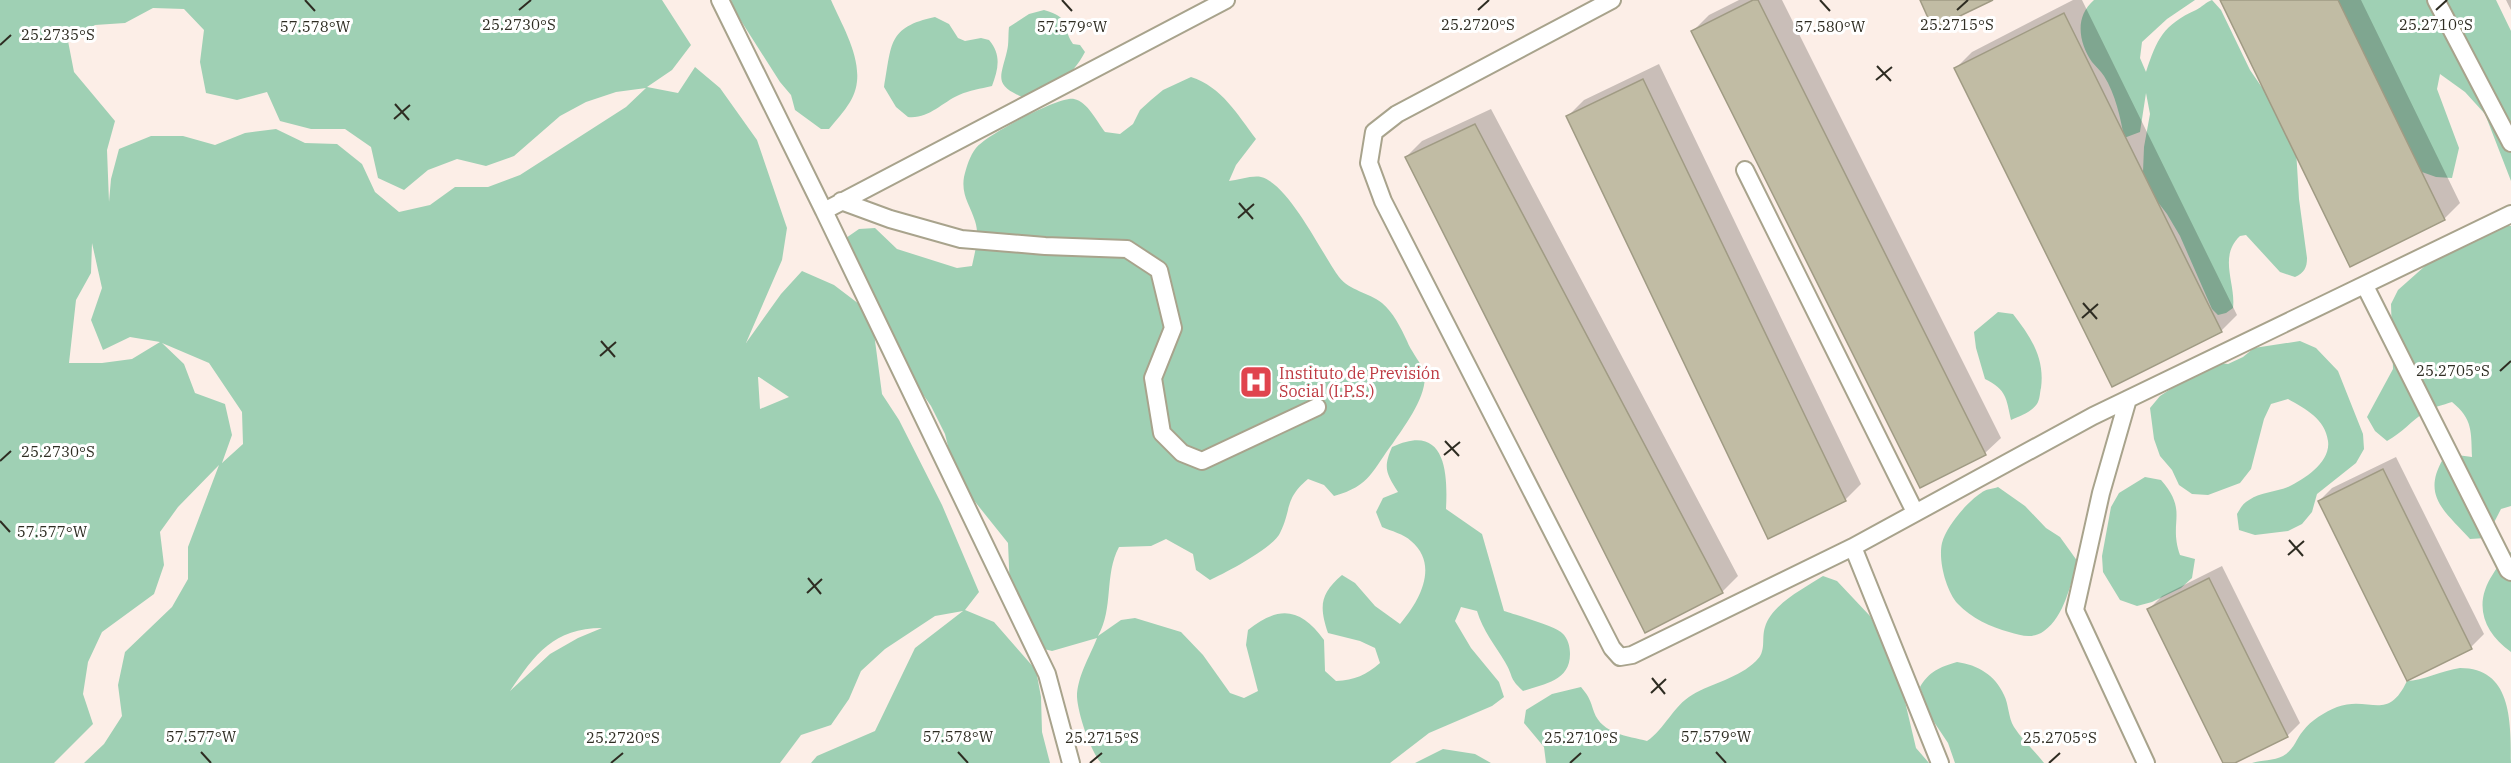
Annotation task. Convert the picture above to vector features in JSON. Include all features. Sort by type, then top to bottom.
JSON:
[{"type":"lane","points":[[720,0],[1047,674],[1071,763]]},
{"type":"lane","points":[[824,211],[1226,0]]},
{"type":"lane","points":[[1612,0],[1397,114],[1374,132],[1369,163],[1383,201],[1612,648],[1620,657],[1632,655],[1853,547],[2128,399],[2511,214]]},
{"type":"lane","points":[[2436,0],[2511,143]]},
{"type":"lane","points":[[1745,170],[1915,512]]},
{"type":"lane","points":[[841,201],[890,219],[961,239],[1045,246],[1127,249],[1159,270],[1173,328],[1153,378],[1162,434],[1182,453],[1202,461],[1317,407]]},
{"type":"lane","points":[[2365,286],[2511,572]]},
{"type":"lane","points":[[2128,399],[2101,493],[2075,610],[2146,763]]},
{"type":"lane","points":[[1853,547],[1940,763]]},
{"type":"shaded area","name":"Instituto de Previsión Social (I.P.S.)","points":[[0,0],[2511,0],[2511,763],[0,763]]},
{"type":"green space","points":[[0,0],[662,0],[691,45],[672,70],[647,87],[678,93],[695,67],[720,88],[757,140],[787,228],[782,260],[746,343],[781,294],[802,271],[834,285],[859,304],[874,333],[882,394],[899,420],[942,505],[979,592],[965,610],[994,622],[1036,670],[1041,697],[1042,732],[1050,763],[811,763],[817,756],[875,731],[915,648],[963,611],[935,616],[885,649],[861,671],[849,699],[831,725],[801,735],[780,763],[84,763],[104,744],[122,716],[118,685],[125,652],[172,607],[188,579],[188,547],[219,465],[178,507],[160,532],[164,565],[154,594],[102,632],[88,662],[83,694],[93,724],[54,763],[0,763]],"holes":[[[153,8],[184,9],[204,30],[200,62],[206,93],[237,100],[267,92],[280,121],[311,129],[345,129],[371,147],[378,178],[404,190],[428,170],[457,159],[486,166],[514,156],[560,116],[586,102],[616,92],[646,88],[626,107],[520,175],[488,187],[455,187],[430,205],[399,212],[375,192],[362,164],[337,144],[305,143],[276,129],[245,133],[215,145],[183,136],[151,136],[119,149],[111,179],[109,202],[107,150],[115,121],[74,72],[68,41],[95,25],[125,23]],[[92,243],[102,288],[91,320],[103,350],[130,337],[160,342],[132,359],[102,363],[69,363],[76,300],[91,273]],[[162,343],[209,363],[242,412],[243,444],[222,463],[232,435],[225,404],[195,393],[184,364]],[[758,377],[789,397],[760,409]],[[602,628],[550,654],[510,691],[537,655],[558,638],[571,633]]]},
{"type":"green space","points":[[731,0],[831,0],[853,50],[857,77],[850,102],[829,129],[821,129],[795,110],[791,95],[780,82],[736,13]]},
{"type":"green space","points":[[2094,0],[2195,0],[2167,19],[2142,42],[2140,58],[2146,72],[2158,42],[2176,21],[2212,0],[2221,10],[2250,70],[2287,124],[2296,149],[2299,199],[2307,258],[2306,267],[2301,274],[2295,277],[2280,272],[2246,235],[2240,236],[2230,253],[2229,261],[2233,308],[2218,315],[2212,309],[2180,236],[2147,188],[2143,172],[2144,147],[2150,114],[2146,93],[2140,132],[2124,138],[2108,83],[2084,47],[2081,22],[2083,14]]},
{"type":"green space","points":[[2330,0],[2496,0],[2511,31],[2511,181],[2485,114],[2465,92],[2440,74],[2437,89],[2459,148],[2452,178],[2436,177],[2422,172],[2401,148]]},
{"type":"green space","points":[[1044,10],[1062,19],[1073,44],[1080,45],[1085,52],[1074,69],[1051,88],[1022,97],[1007,88],[1001,79],[1008,48],[1009,27],[1029,14]]},
{"type":"green space","points":[[935,17],[949,24],[958,38],[965,41],[981,38],[989,40],[996,51],[998,63],[996,74],[992,86],[959,95],[922,116],[908,117],[896,107],[884,87],[891,49],[894,40],[908,26]]},
{"type":"green space","points":[[1191,77],[1212,87],[1220,94],[1256,139],[1236,165],[1229,181],[1261,177],[1272,182],[1283,192],[1343,282],[1382,303],[1393,316],[1423,369],[1424,387],[1410,418],[1364,482],[1334,496],[1324,485],[1308,479],[1295,492],[1284,525],[1276,539],[1227,572],[1210,580],[1196,570],[1193,554],[1166,539],[1151,546],[1119,547],[1114,558],[1106,614],[1098,636],[1121,620],[1135,618],[1181,632],[1203,655],[1230,693],[1244,698],[1258,691],[1246,645],[1248,630],[1270,617],[1289,614],[1307,621],[1324,640],[1325,671],[1336,681],[1355,678],[1370,671],[1380,663],[1375,648],[1360,641],[1328,633],[1323,615],[1323,601],[1329,588],[1342,575],[1355,583],[1375,606],[1400,624],[1414,605],[1424,583],[1424,561],[1420,551],[1408,539],[1382,527],[1376,512],[1383,498],[1398,492],[1387,470],[1387,460],[1392,447],[1410,441],[1423,441],[1433,446],[1440,454],[1446,480],[1446,509],[1482,534],[1504,611],[1558,630],[1567,640],[1570,654],[1569,663],[1561,676],[1523,691],[1513,680],[1477,611],[1461,607],[1455,621],[1471,648],[1499,682],[1504,697],[1492,706],[1429,733],[1390,763],[1101,763],[1085,732],[1077,697],[1081,674],[1097,638],[1052,651],[1036,647],[1010,590],[1008,543],[968,493],[953,466],[945,434],[931,406],[913,380],[893,335],[864,298],[844,254],[846,238],[859,229],[875,228],[897,249],[957,268],[972,266],[977,232],[963,183],[970,158],[982,142],[1039,110],[1074,99],[1088,108],[1105,132],[1120,134],[1133,124],[1140,110],[1163,90]]},
{"type":"green space","points":[[2506,225],[2511,226],[2511,506],[2501,509],[2486,538],[2470,539],[2439,503],[2435,484],[2443,459],[2457,455],[2472,457],[2470,427],[2459,408],[2452,402],[2431,409],[2387,441],[2375,431],[2367,417],[2393,369],[2391,304],[2398,290],[2434,258]]},
{"type":"green space","points":[[1998,312],[2013,314],[2031,340],[2041,367],[2042,377],[2038,402],[2030,411],[2011,420],[2002,391],[1985,379],[1974,332]]},
{"type":"green space","points":[[2300,341],[2316,348],[2338,371],[2363,434],[2364,449],[2356,463],[2317,494],[2312,512],[2302,524],[2288,531],[2255,535],[2239,530],[2237,514],[2247,501],[2258,495],[2295,484],[2316,469],[2328,449],[2326,433],[2319,421],[2288,399],[2271,404],[2264,419],[2251,469],[2240,483],[2208,495],[2192,494],[2179,485],[2172,470],[2160,456],[2154,439],[2150,408],[2160,396],[2212,362],[2228,364],[2243,357],[2254,348]]},
{"type":"green space","points":[[2145,477],[2161,480],[2169,491],[2176,509],[2176,533],[2180,555],[2195,559],[2192,578],[2181,588],[2152,602],[2137,606],[2120,600],[2103,572],[2102,556],[2111,507],[2119,493]]},
{"type":"green space","points":[[1998,487],[2025,506],[2046,528],[2060,537],[2078,562],[2066,599],[2057,617],[2044,631],[2036,635],[2027,636],[2014,633],[1975,618],[1958,604],[1944,575],[1941,550],[1948,530],[1975,497]]},
{"type":"green space","points":[[2511,552],[2511,652],[2501,644],[2488,626],[2484,617],[2483,596],[2499,565]]},
{"type":"green space","points":[[1823,576],[1837,581],[1870,616],[1898,672],[1916,748],[1929,763],[1546,763],[1544,747],[1524,723],[1526,710],[1552,694],[1581,687],[1598,719],[1609,730],[1647,741],[1685,700],[1742,672],[1756,661],[1763,649],[1765,627],[1774,611],[1789,598]]},
{"type":"green space","points":[[1957,662],[1979,668],[1996,682],[2006,699],[2014,727],[2044,763],[1955,763],[1948,743],[1930,716],[1920,687],[1935,671]]},
{"type":"green space","points":[[2460,668],[2477,670],[2499,686],[2508,714],[2511,763],[2252,763],[2276,759],[2287,754],[2310,723],[2332,709],[2349,704],[2385,705],[2400,694],[2407,681]]},
{"type":"green space","points":[[1443,749],[1475,754],[1491,763],[1415,763]]},
{"type":"building","points":[[1753,0],[1758,0],[1986,455],[1920,488],[1691,31]]},
{"type":"building","points":[[1920,0],[1993,0],[1933,29]]},
{"type":"building","points":[[2220,0],[2338,0],[2445,220],[2350,267]]},
{"type":"building","points":[[2064,13],[2222,332],[2112,387],[1954,68]]},
{"type":"building","points":[[1643,79],[1846,501],[1768,539],[1566,116]]},
{"type":"building","points":[[1475,124],[1723,593],[1645,633],[1405,157]]},
{"type":"building","points":[[2383,469],[2472,649],[2407,681],[2318,501]]},
{"type":"building","points":[[2209,578],[2288,737],[2235,763],[2223,763],[2147,609]]},
{"type":"place","name":"Instituto de Previsión Social (I.P.S.)","points":[[1256,382]]}]
